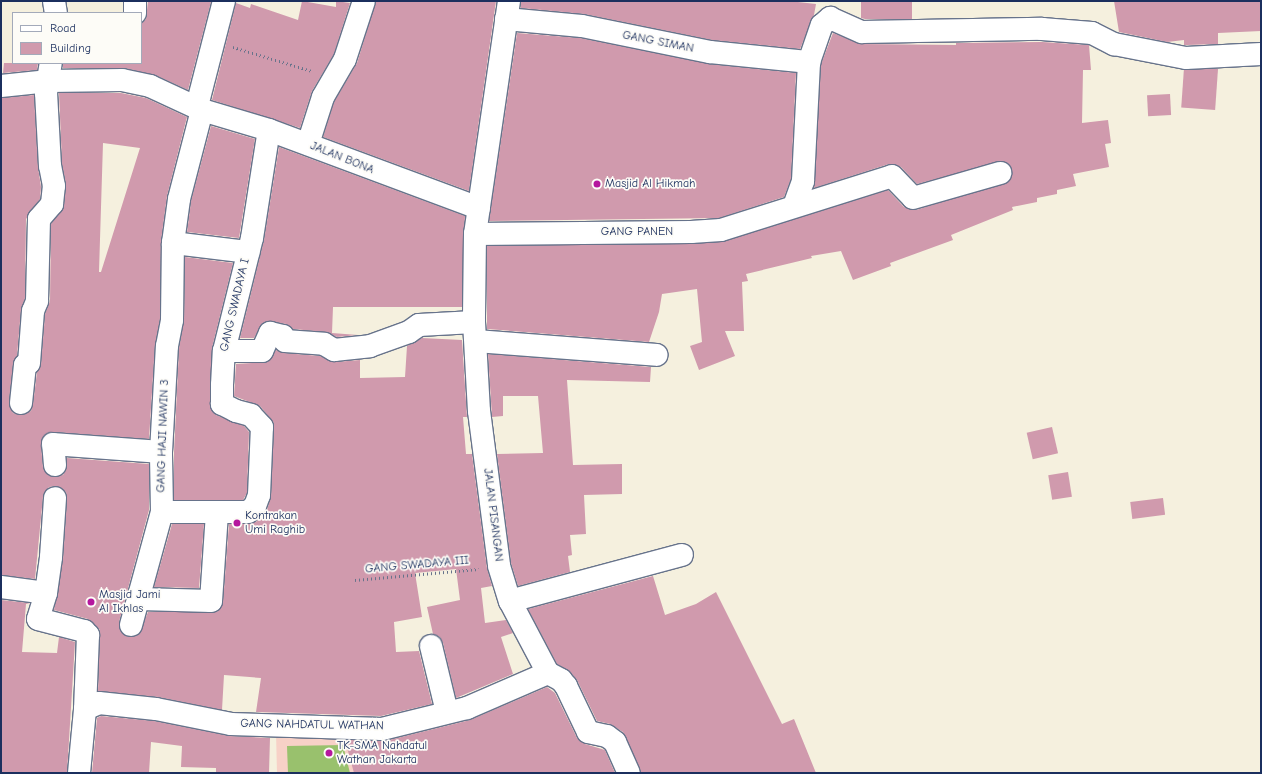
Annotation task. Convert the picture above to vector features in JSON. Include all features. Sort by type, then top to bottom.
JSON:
[{"type":"street","points":[[54,1],[56,12]]},
{"type":"street","points":[[135,1],[135,12]]},
{"type":"street","name":"GANG HAJI NAWIN 3","points":[[131,625],[140,599],[162,512],[161,452],[167,346],[172,320],[173,243],[179,199],[224,1]]},
{"type":"street","points":[[308,144],[323,97],[345,59],[364,1]]},
{"type":"street","points":[[479,208],[508,10]]},
{"type":"street","name":"GANG SIMAN","points":[[508,10],[710,52],[809,62]]},
{"type":"street","points":[[794,206],[802,181],[809,62],[822,25],[830,10],[862,32],[1042,29],[1092,33],[1114,44],[1186,58],[1261,54]]},
{"type":"street","name":"JALAN BONA","points":[[1,86],[50,72],[123,71],[150,86],[199,108],[269,130],[400,181],[479,208]]},
{"type":"street","points":[[21,403],[25,365],[29,363],[33,311],[37,301],[39,219],[52,204],[54,186],[50,166],[46,93],[50,72]]},
{"type":"street","name":"GANG SWADAYA I","points":[[217,514],[248,512],[255,506],[259,496],[262,427],[251,415],[236,411],[222,404],[224,351],[248,252],[269,130]]},
{"type":"street","name":"GANG PANEN","points":[[475,234],[690,232],[722,230],[892,176],[913,198],[1000,173]]},
{"type":"street","name":"JALAN PISANGAN","points":[[479,208],[475,234],[475,331],[479,411],[499,566],[510,602],[548,673],[561,680],[566,686],[588,732],[607,736],[616,742],[629,773]]},
{"type":"street","points":[[173,243],[248,252]]},
{"type":"street","points":[[224,351],[262,351],[270,333],[282,336],[285,341],[324,344],[334,350],[370,346],[409,332],[419,325],[656,355]]},
{"type":"street","points":[[55,465],[54,444],[161,452]]},
{"type":"street","points":[[55,498],[52,557],[46,593],[38,619],[84,631],[88,635],[84,717],[79,773]]},
{"type":"street","points":[[140,599],[212,601],[217,514],[162,512]]},
{"type":"street","points":[[510,602],[682,555]]},
{"type":"street","points":[[1,587],[46,593]]},
{"type":"street","points":[[431,646],[447,712]]},
{"type":"street","name":"GANG NAHDATUL WATHAN","points":[[84,717],[99,703],[156,709],[231,724],[382,729],[467,708],[548,673]]},
{"type":"path","points":[[214,41],[334,78]]},
{"type":"path","name":"GANG SWADAYA III","points":[[355,580],[481,569]]},
{"type":"shaded area","name":"TK-SMA Nahdatul Wathan Jakarta","points":[[376,731],[387,773],[277,773],[276,733]]},
{"type":"green space","points":[[343,745],[350,773],[288,773],[287,746]]},
{"type":"building","points":[[148,1],[211,2],[188,90],[155,75],[124,68],[63,68],[63,64],[142,64],[142,23],[146,19]]},
{"type":"building","points":[[302,1],[336,7],[336,1],[350,3],[334,54],[312,91],[300,128],[212,100],[236,3],[250,8],[251,4],[298,20]]},
{"type":"building","points":[[376,1],[496,1],[469,191],[323,137],[334,102],[357,63]]},
{"type":"building","points":[[521,1],[789,1],[816,4],[814,15],[800,49],[712,40],[584,14],[521,8]]},
{"type":"building","points":[[861,1],[912,1],[912,19],[861,18]]},
{"type":"building","points":[[1114,1],[1261,1],[1261,31],[1218,33],[1218,44],[1184,45],[1184,40],[1167,42],[1119,32]]},
{"type":"building","points":[[517,33],[580,38],[709,64],[796,73],[791,179],[784,197],[719,218],[489,221]]},
{"type":"building","points":[[833,33],[862,44],[956,45],[956,43],[1042,42],[1089,45],[1091,70],[1083,70],[1082,123],[1108,120],[1111,143],[1105,144],[1109,167],[1073,174],[1076,186],[1057,190],[1057,194],[1037,198],[1037,202],[1012,207],[1013,210],[951,235],[953,240],[890,263],[891,266],[853,280],[841,251],[811,256],[812,258],[746,274],[748,281],[742,282],[744,331],[725,331],[735,356],[699,370],[690,346],[702,342],[697,289],[662,294],[659,312],[649,342],[487,329],[487,246],[722,242],[888,190],[904,207],[916,210],[1009,181],[1012,169],[1003,161],[917,184],[901,167],[889,164],[814,188],[821,64]]},
{"type":"building","points":[[4,63],[38,64],[37,70],[3,73]]},
{"type":"building","points":[[1184,67],[1218,69],[1215,110],[1181,108]]},
{"type":"building","points":[[59,93],[121,93],[146,98],[187,117],[167,196],[161,241],[160,319],[155,345],[149,439],[54,432],[47,433],[41,445],[43,467],[50,476],[63,475],[66,470],[67,458],[149,464],[149,510],[119,622],[122,633],[128,637],[139,634],[148,612],[217,612],[223,602],[229,524],[256,522],[267,510],[271,496],[274,423],[260,406],[234,396],[236,364],[268,362],[276,350],[284,353],[320,356],[335,362],[360,360],[360,378],[405,377],[407,346],[422,338],[462,340],[467,417],[463,417],[466,454],[472,454],[487,568],[492,586],[481,588],[485,623],[506,620],[513,633],[501,637],[513,674],[456,698],[443,643],[440,637],[433,634],[427,607],[460,600],[456,569],[415,573],[422,617],[394,622],[396,652],[419,651],[432,704],[381,716],[256,712],[261,678],[224,675],[222,710],[158,697],[98,691],[100,630],[88,619],[54,610],[63,559],[67,499],[66,492],[56,486],[49,487],[43,497],[35,579],[1,575],[2,98],[34,95],[38,167],[41,187],[40,199],[26,219],[25,298],[21,310],[17,356],[13,364],[9,402],[13,413],[20,415],[31,411],[37,372],[41,364],[45,314],[50,301],[51,224],[64,205],[66,184],[62,164]],"holes":[[[103,143],[140,148],[101,272],[99,272]]]},
{"type":"building","points":[[1170,94],[1171,115],[1148,116],[1147,95]]},
{"type":"building","points":[[211,126],[255,139],[239,238],[187,232],[191,201]]},
{"type":"building","points":[[279,147],[465,216],[462,307],[333,307],[332,333],[358,335],[337,337],[325,332],[293,329],[286,324],[267,321],[262,324],[254,338],[240,338],[264,240]]},
{"type":"building","points":[[185,257],[233,263],[212,348],[210,404],[216,415],[244,426],[249,432],[247,493],[243,500],[174,500],[174,452],[179,348],[184,320]]},
{"type":"building","points":[[488,354],[651,367],[650,382],[567,380],[573,465],[622,464],[622,494],[584,495],[586,534],[570,535],[572,555],[568,556],[570,572],[518,586],[511,563],[497,454],[543,453],[538,396],[503,396],[503,416],[492,417]]},
{"type":"building","points":[[1052,427],[1058,453],[1033,459],[1027,433]]},
{"type":"building","points":[[1068,472],[1072,497],[1052,500],[1048,475]]},
{"type":"building","points":[[1163,498],[1165,515],[1132,519],[1130,502]]},
{"type":"building","points":[[172,524],[204,524],[199,588],[154,587]]},
{"type":"building","points":[[653,576],[665,615],[696,604],[716,592],[782,724],[794,719],[816,773],[641,773],[623,732],[610,724],[597,721],[577,680],[570,672],[557,664],[528,609]]},
{"type":"building","points":[[1,600],[30,603],[26,604],[22,652],[57,653],[59,637],[75,642],[67,773],[1,773]]},
{"type":"building","points":[[547,687],[555,693],[577,738],[585,744],[605,750],[615,773],[354,773],[345,740],[385,741],[470,720]]},
{"type":"building","points":[[101,716],[154,721],[229,736],[270,738],[269,773],[216,773],[216,768],[181,767],[182,746],[151,742],[149,773],[92,773],[97,718]]},
{"type":"place","name":"Masjid Al Hikmah","points":[[597,184]]},
{"type":"place","name":"Kontrakan Umi Raghib","points":[[237,523]]},
{"type":"place","name":"Masjid Jami Al Ikhlas","points":[[91,602]]},
{"type":"place","name":"TK-SMA Nahdatul Wathan Jakarta","points":[[329,753]]}]
